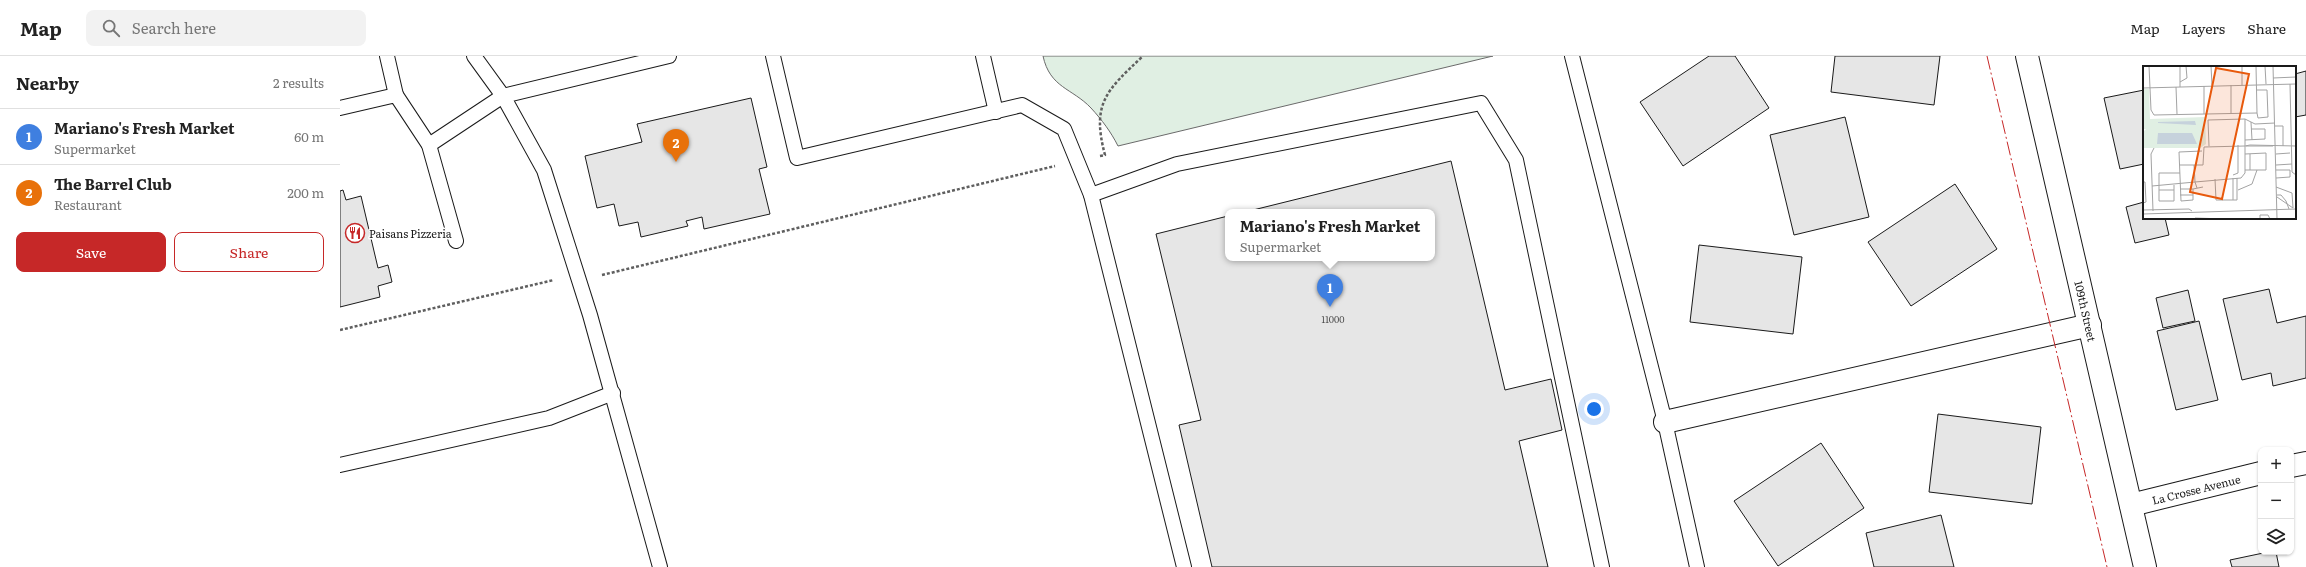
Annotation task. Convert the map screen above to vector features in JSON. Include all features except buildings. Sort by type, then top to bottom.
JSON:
[{"type":"street","name":"109th Street","points":[[2027,56],[2145,567]]},
{"type":"street","points":[[1665,422],[2090,325]]},
{"type":"street","points":[[2294,465],[2306,462]]},
{"type":"street","name":"La Crosse Avenue","points":[[2131,505],[2258,474]]},
{"type":"lane","points":[[387,56],[396,95],[429,145],[456,241]]},
{"type":"lane","points":[[474,56],[503,96],[544,170],[590,315],[660,567]]},
{"type":"lane","points":[[429,145],[503,96],[669,56]]},
{"type":"lane","points":[[773,56],[797,158],[1022,105],[1064,129],[1091,196],[1184,567]]},
{"type":"lane","points":[[983,56],[996,112]]},
{"type":"lane","points":[[1572,56],[1665,422],[1697,567]]},
{"type":"lane","points":[[340,108],[396,95]]},
{"type":"lane","points":[[1091,196],[1177,164],[1481,103],[1516,160],[1602,567]]},
{"type":"lane","points":[[340,465],[550,418],[612,393]]},
{"type":"path","points":[[1105,155],[1099,132],[1100,115],[1104,98],[1116,82],[1142,56]]},
{"type":"path","points":[[612,274],[1050,168]]},
{"type":"path","points":[[340,330],[550,280]]},
{"type":"green space","points":[[1043,56],[1493,56],[1118,146],[1106,126],[1091,108],[1084,101],[1062,86],[1051,75],[1046,67]]},
{"type":"power","points":[[1987,56],[2107,567]]},
{"type":"place","name":"The Barrel Club","points":[[676,162]]},
{"type":"place","name":"Paisans Pizzeria","points":[[355,233]]},
{"type":"place","name":"Mariano's Fresh Market","points":[[1330,307]]}]
